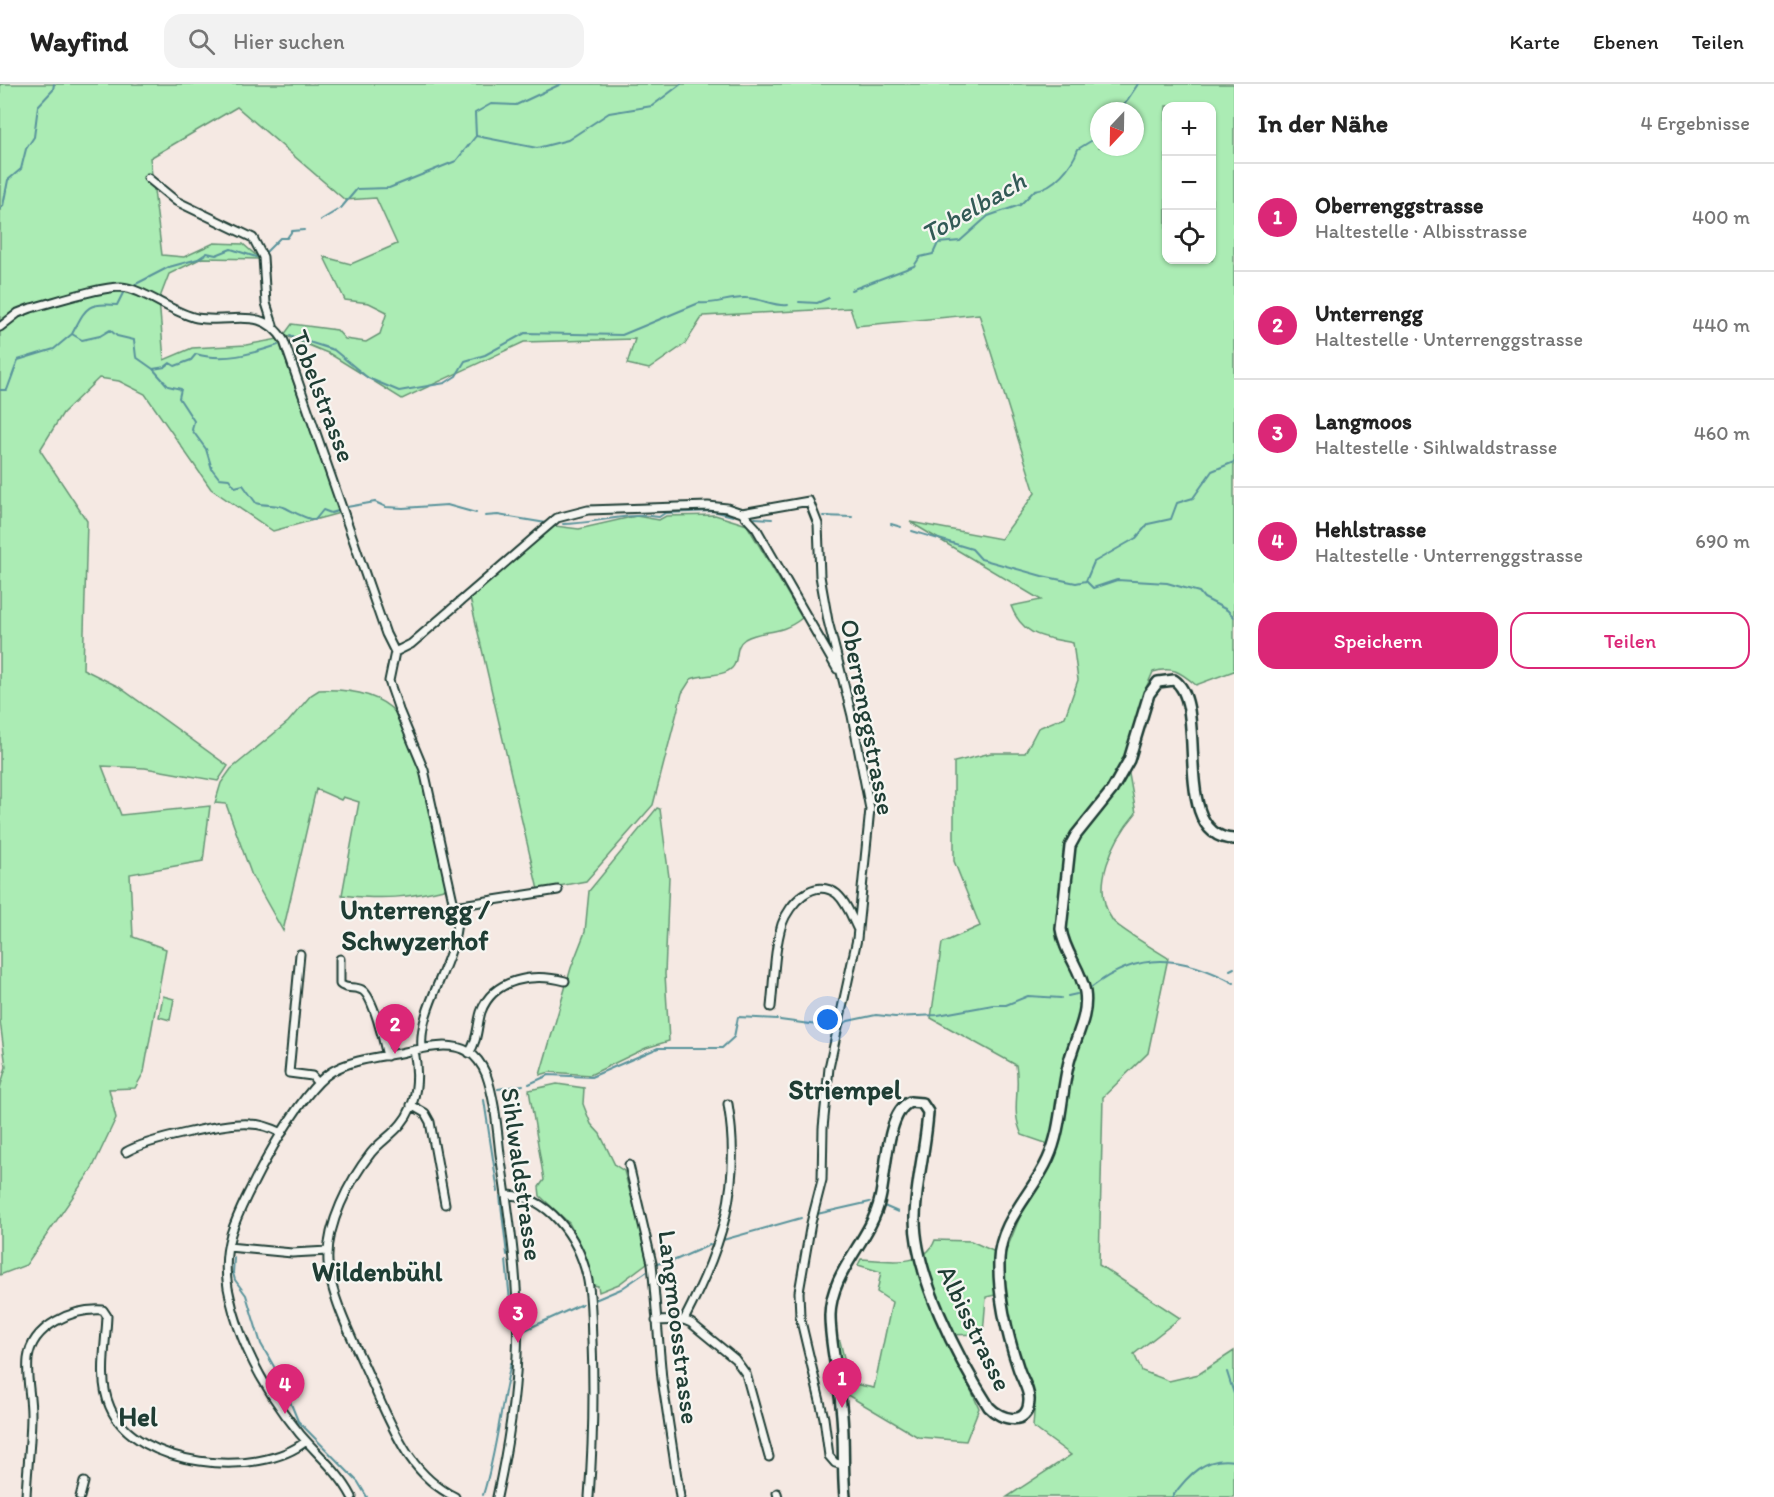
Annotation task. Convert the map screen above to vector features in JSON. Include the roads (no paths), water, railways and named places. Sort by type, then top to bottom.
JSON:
[{"type":"main road","name":"Albisstrasse","points":[[845,1497],[842,1408],[832,1341],[831,1306],[844,1268],[877,1210],[894,1126],[902,1107],[910,1102],[922,1103],[927,1112],[915,1218],[918,1247],[926,1279],[989,1407],[1008,1420],[1021,1416],[1028,1407],[1029,1395],[1018,1366],[1005,1315],[999,1257],[1008,1227],[1050,1156],[1070,1058],[1085,1012],[1082,981],[1063,941],[1060,929],[1071,846],[1076,835],[1105,800],[1125,768],[1139,734],[1149,694],[1158,682],[1174,680],[1185,693],[1194,775],[1202,816],[1215,834],[1234,840]]},
{"type":"street","points":[[148,178],[176,201],[253,238],[263,258],[266,303],[273,325]]},
{"type":"street","name":"Tobelstrasse","points":[[0,327],[18,313],[31,308],[122,287],[179,314],[199,318],[250,318],[273,325],[284,341],[386,634],[395,652]]},
{"type":"street","points":[[250,318],[258,315],[266,303]]},
{"type":"street","name":"Oberrenggstrasse","points":[[742,513],[809,501],[819,524],[820,576],[852,716],[870,809],[852,970],[829,1068],[823,1128],[822,1180],[811,1223],[799,1292],[800,1317],[824,1418],[829,1456],[835,1463],[843,1465]]},
{"type":"street","points":[[422,1048],[424,1030],[434,993],[455,944],[455,906],[424,770],[391,688],[391,665],[395,652],[411,644],[542,529],[571,512],[708,506],[727,508],[742,513],[756,528],[842,677]]},
{"type":"street","points":[[771,1006],[782,925],[792,905],[801,897],[814,889],[830,890],[842,900],[858,930]]},
{"type":"street","points":[[455,906],[558,890]]},
{"type":"street","points":[[300,954],[289,1073],[312,1076],[317,1082]]},
{"type":"street","points":[[340,959],[340,984],[345,988],[359,988],[371,998],[387,1056]]},
{"type":"street","points":[[352,1497],[341,1477],[306,1441],[270,1391],[244,1340],[228,1288],[228,1247],[239,1215],[300,1102],[317,1082],[348,1064],[422,1048],[449,1046],[469,1053],[487,1000],[498,988],[509,983],[536,978],[565,981]]},
{"type":"street","points":[[414,1050],[417,1080],[411,1106],[401,1123],[381,1142],[364,1165],[336,1219],[328,1251],[329,1270],[335,1293],[398,1440],[416,1467],[441,1494],[455,1497]]},
{"type":"street","name":"Sihlwaldstrasse","points":[[469,1053],[481,1065],[492,1094],[518,1293],[518,1343],[514,1401],[497,1497]]},
{"type":"street","points":[[684,1320],[702,1283],[730,1205],[734,1152],[728,1104]]},
{"type":"street","points":[[411,1106],[425,1113],[430,1122],[445,1204]]},
{"type":"street","points":[[126,1152],[181,1135],[242,1124],[260,1125],[282,1133]]},
{"type":"street","name":"Langmoosstrasse","points":[[628,1165],[647,1234],[656,1321],[680,1497]]},
{"type":"street","points":[[506,1195],[517,1195],[537,1202],[559,1221],[580,1253],[588,1277],[594,1389],[590,1497]]},
{"type":"street","points":[[228,1247],[292,1253],[328,1251]]},
{"type":"street","points":[[26,1497],[31,1424],[30,1351],[40,1333],[55,1323],[82,1312],[103,1310],[107,1316],[105,1394],[119,1423],[134,1437],[167,1453],[225,1463],[278,1456],[306,1441]]},
{"type":"street","points":[[656,1321],[684,1320],[724,1350],[746,1374],[769,1457]]},
{"type":"street","points":[[80,1497],[84,1482]]},
{"type":"waterway","points":[[0,209],[3,206],[8,180],[21,169],[26,149],[34,137],[38,106],[53,90],[54,84]]},
{"type":"waterway","points":[[476,136],[475,113],[491,104],[516,105],[561,84]]},
{"type":"waterway","points":[[321,220],[341,208],[357,189],[389,188],[456,161],[476,136],[537,148],[568,140],[609,113],[652,106],[681,84]]},
{"type":"waterway","name":"Tobelbach","points":[[1126,102],[1138,84]]},
{"type":"waterway","name":"Tobelbach","points":[[851,290],[914,266],[920,257],[933,254],[938,243],[960,241],[988,216],[1020,205],[1035,190],[1055,181],[1067,169],[1078,149],[1090,142]]},
{"type":"waterway","points":[[266,252],[280,238],[287,238],[292,231],[304,230]]},
{"type":"waterway","points":[[134,285],[169,267],[198,259],[207,253],[216,255],[231,249],[256,257]]},
{"type":"waterway","points":[[72,334],[88,309],[99,305],[117,305],[123,293]]},
{"type":"waterway","name":"Tobelbach","points":[[290,336],[334,350],[368,378],[399,391],[445,383],[456,376],[465,361],[485,355],[525,333],[622,335],[699,303],[746,298],[788,305]]},
{"type":"waterway","name":"Tobelbach","points":[[799,302],[817,303],[829,298]]},
{"type":"waterway","points":[[0,390],[7,390],[18,360],[54,349],[72,334],[82,340],[100,336],[110,330],[117,336],[134,340],[136,357],[153,369],[168,386],[181,389],[179,398],[194,421],[192,430],[206,449],[212,469],[219,478],[229,479],[235,487],[243,485],[256,503],[283,507],[311,519],[315,520],[323,510],[331,513],[338,511]]},
{"type":"waterway","name":"Tobelbach","points":[[153,369],[165,367],[170,363],[175,366],[191,360],[196,354],[227,357],[248,354],[278,345]]},
{"type":"waterway","points":[[1086,581],[1094,562],[1136,538],[1148,524],[1171,519],[1177,503],[1193,498],[1212,471],[1234,462]]},
{"type":"waterway","points":[[347,507],[375,502],[386,507],[403,508],[447,505],[476,513]]},
{"type":"waterway","points":[[563,524],[634,516],[659,517],[665,513],[713,511],[733,516]]},
{"type":"waterway","points":[[485,516],[498,515],[546,523]]},
{"type":"waterway","points":[[823,516],[852,517]]},
{"type":"waterway","points":[[755,518],[772,519]]},
{"type":"waterway","points":[[891,524],[901,527]]},
{"type":"waterway","points":[[912,531],[972,549],[981,559],[1042,576],[1076,583],[1086,581],[1093,588],[1117,580],[1167,583],[1199,592],[1204,598],[1227,610],[1234,617]]},
{"type":"waterway","points":[[1092,987],[1127,967],[1145,962],[1162,961],[1197,967],[1234,983]]},
{"type":"waterway","points":[[1230,970],[1234,968]]},
{"type":"waterway","points":[[1068,996],[1077,994]]},
{"type":"waterway","points":[[842,1025],[848,1021],[876,1015],[895,1017],[938,1015],[993,1005],[1006,1005],[1028,996],[1061,998]]},
{"type":"waterway","points":[[529,1084],[549,1075],[591,1077],[658,1048],[722,1048],[734,1037],[738,1017],[777,1019]]},
{"type":"waterway","points":[[780,1020],[832,1027]]},
{"type":"waterway","points":[[498,1089],[523,1085]]},
{"type":"waterway","points":[[484,1100],[498,1192]]},
{"type":"waterway","points":[[500,1196],[507,1255]]},
{"type":"waterway","points":[[817,1214],[870,1202]]},
{"type":"waterway","points":[[884,1206],[898,1212]]},
{"type":"waterway","points":[[723,1240],[801,1218]]},
{"type":"waterway","points":[[656,1264],[673,1261],[712,1244]]},
{"type":"waterway","points":[[234,1258],[235,1280],[246,1295],[261,1344],[280,1377],[298,1421],[358,1482],[367,1497]]},
{"type":"waterway","points":[[506,1260],[511,1312]]},
{"type":"waterway","points":[[595,1300],[621,1289],[646,1272]]},
{"type":"waterway","points":[[525,1330],[582,1304]]},
{"type":"waterway","points":[[483,1495],[492,1462],[511,1363]]},
{"type":"waterway","points":[[1227,1372],[1234,1394]]},
{"type":"waterway","points":[[1172,1497],[1184,1481],[1206,1464],[1214,1461],[1234,1461]]},
{"type":"place","name":"Unterrengg","points":[[395,1054]]},
{"type":"place","name":"Langmoos","points":[[518,1343]]},
{"type":"place","name":"Oberrenggstrasse","points":[[842,1408]]},
{"type":"place","name":"Hehlstrasse","points":[[285,1414]]},
{"type":"district","name":"Unterrengg / Schwyzerhof","points":[[415,924]]},
{"type":"district","name":"Striempel","points":[[845,1089]]},
{"type":"district","name":"Wildenbühl","points":[[377,1271]]},
{"type":"district","name":"Hel","points":[[138,1416]]}]
